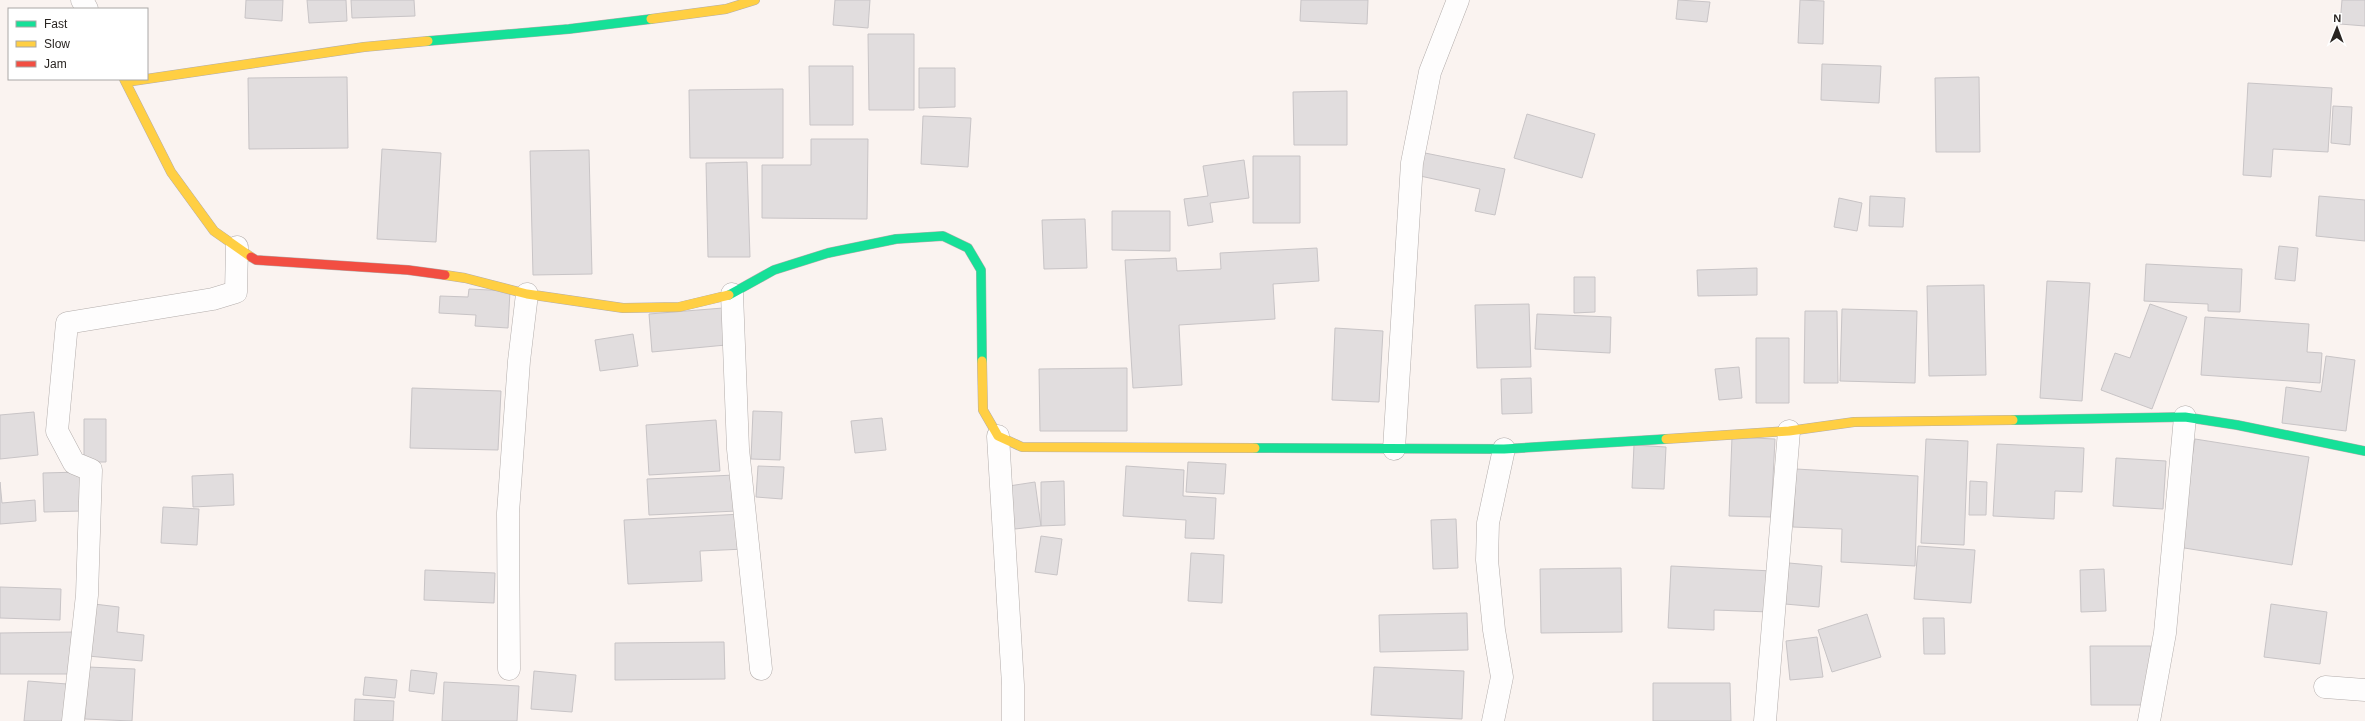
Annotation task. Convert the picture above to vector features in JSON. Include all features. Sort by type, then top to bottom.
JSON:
[{"type":"street","points":[[148,78],[364,47],[569,29],[726,9],[755,0]]},
{"type":"street","points":[[1394,449],[1412,163],[1430,72],[1458,0]]},
{"type":"street","points":[[125,81],[171,172],[214,231],[256,260],[408,270],[465,278],[527,294],[630,308],[679,307],[732,294],[774,270],[828,253],[896,239],[942,236],[968,248],[981,270],[983,410],[998,436],[1012,669],[1013,721]]},
{"type":"street","points":[[73,721],[87,595],[91,470],[74,463],[57,431],[66,323],[213,299],[236,292],[237,246]]},
{"type":"street","points":[[509,669],[508,513],[527,294]]},
{"type":"street","points":[[732,294],[738,449],[761,669]]},
{"type":"street","points":[[998,436],[1022,447],[1394,449],[1504,448],[1789,431],[1854,422],[2185,417],[2237,424],[2365,451]]},
{"type":"street","points":[[2149,721],[2165,633],[2185,417]]},
{"type":"street","points":[[1765,721],[1789,431]]},
{"type":"street","points":[[1493,721],[1502,677],[1494,630],[1487,560],[1488,523],[1504,448]]},
{"type":"street","points":[[2325,687],[2365,690]]},
{"type":"building","points":[[246,0],[283,0],[282,21],[245,18]]},
{"type":"building","points":[[307,0],[346,0],[347,21],[309,23]]},
{"type":"building","points":[[351,0],[414,0],[415,16],[352,18]]},
{"type":"building","points":[[835,0],[870,0],[868,28],[833,25]]},
{"type":"building","points":[[1301,0],[1368,0],[1367,24],[1300,21]]},
{"type":"building","points":[[1678,0],[1710,2],[1707,22],[1676,19]]},
{"type":"building","points":[[1800,0],[1824,1],[1823,44],[1798,43]]},
{"type":"building","points":[[2342,0],[2365,0],[2365,26],[2340,24]]},
{"type":"building","points":[[868,34],[914,34],[914,110],[869,110]]},
{"type":"building","points":[[1822,64],[1881,66],[1879,103],[1821,100]]},
{"type":"building","points":[[809,66],[853,66],[853,125],[810,125]]},
{"type":"building","points":[[919,68],[955,68],[955,107],[919,108]]},
{"type":"building","points":[[347,77],[348,148],[249,149],[248,78]]},
{"type":"building","points":[[1979,77],[1980,152],[1936,152],[1935,78]]},
{"type":"building","points":[[2248,83],[2332,88],[2328,152],[2273,149],[2271,177],[2243,175]]},
{"type":"building","points":[[783,89],[783,158],[690,158],[689,90]]},
{"type":"building","points":[[1347,91],[1347,145],[1294,145],[1293,92]]},
{"type":"building","points":[[2333,106],[2352,107],[2350,145],[2331,143]]},
{"type":"building","points":[[1527,114],[1595,134],[1582,178],[1514,158]]},
{"type":"building","points":[[923,116],[971,118],[968,167],[921,164]]},
{"type":"building","points":[[811,139],[868,139],[867,219],[762,218],[762,165],[811,165]]},
{"type":"building","points":[[382,149],[441,153],[436,242],[377,239]]},
{"type":"building","points":[[589,150],[592,274],[533,275],[530,151]]},
{"type":"building","points":[[1415,151],[1505,169],[1495,215],[1475,211],[1480,189],[1411,174]]},
{"type":"building","points":[[1253,156],[1300,156],[1300,223],[1253,223]]},
{"type":"building","points":[[1244,160],[1249,198],[1210,203],[1213,222],[1188,226],[1184,199],[1208,196],[1203,166]]},
{"type":"building","points":[[747,162],[750,257],[708,257],[706,163]]},
{"type":"building","points":[[1870,196],[1905,198],[1903,227],[1869,226]]},
{"type":"building","points":[[2319,196],[2365,200],[2365,241],[2316,236]]},
{"type":"building","points":[[1839,198],[1862,203],[1857,231],[1834,227]]},
{"type":"building","points":[[1112,211],[1170,211],[1170,251],[1112,250]]},
{"type":"building","points":[[1085,219],[1087,268],[1044,269],[1042,220]]},
{"type":"building","points":[[2279,246],[2298,248],[2295,281],[2275,279]]},
{"type":"building","points":[[1317,248],[1319,281],[1273,284],[1275,319],[1179,325],[1182,385],[1133,388],[1125,260],[1176,258],[1177,271],[1221,269],[1220,253]]},
{"type":"building","points":[[2146,264],[2242,269],[2240,312],[2208,311],[2208,304],[2144,301]]},
{"type":"building","points":[[1757,268],[1757,295],[1698,296],[1697,270]]},
{"type":"building","points":[[1574,277],[1595,277],[1595,312],[1574,313]]},
{"type":"building","points":[[2047,281],[2090,283],[2082,401],[2040,398]]},
{"type":"building","points":[[1984,285],[1986,375],[1929,376],[1927,286]]},
{"type":"building","points":[[469,289],[510,291],[508,328],[475,326],[476,315],[439,313],[440,296],[468,297]]},
{"type":"building","points":[[1529,304],[1531,367],[1477,368],[1475,305]]},
{"type":"building","points":[[2150,304],[2187,317],[2152,409],[2101,390],[2115,353],[2130,358]]},
{"type":"building","points":[[723,308],[726,345],[652,352],[649,314]]},
{"type":"building","points":[[1842,309],[1917,311],[1915,383],[1840,381]]},
{"type":"building","points":[[1805,311],[1837,311],[1838,383],[1804,383]]},
{"type":"building","points":[[1537,314],[1611,317],[1610,353],[1535,349]]},
{"type":"building","points":[[2205,317],[2309,324],[2307,352],[2322,353],[2320,383],[2201,375]]},
{"type":"building","points":[[1335,328],[1383,331],[1379,402],[1332,400]]},
{"type":"building","points":[[633,334],[638,366],[600,371],[595,340]]},
{"type":"building","points":[[1756,338],[1789,338],[1789,403],[1756,403]]},
{"type":"building","points":[[2326,356],[2355,360],[2346,431],[2282,423],[2286,387],[2321,392]]},
{"type":"building","points":[[1739,367],[1742,398],[1719,400],[1715,369]]},
{"type":"building","points":[[1127,368],[1127,431],[1040,431],[1039,369]]},
{"type":"building","points":[[1531,378],[1532,413],[1502,414],[1501,379]]},
{"type":"building","points":[[412,388],[501,391],[498,450],[410,448]]},
{"type":"building","points":[[753,411],[782,412],[780,460],[751,459]]},
{"type":"building","points":[[34,412],[38,455],[0,459],[0,415]]},
{"type":"building","points":[[882,418],[886,450],[855,453],[851,421]]},
{"type":"building","points":[[84,419],[106,419],[106,462],[84,462]]},
{"type":"building","points":[[716,420],[720,471],[649,475],[646,425]]},
{"type":"building","points":[[1732,437],[1775,439],[1771,517],[1729,516]]},
{"type":"building","points":[[1926,439],[1968,441],[1964,545],[1921,543]]},
{"type":"building","points":[[2195,439],[2309,457],[2292,565],[2178,547]]},
{"type":"building","points":[[1997,444],[2084,448],[2082,492],[2055,491],[2054,519],[1993,516]]},
{"type":"building","points":[[1634,445],[1666,447],[1664,489],[1632,488]]},
{"type":"building","points":[[2116,458],[2166,461],[2163,509],[2113,506]]},
{"type":"building","points":[[1188,462],[1226,464],[1224,494],[1186,492]]},
{"type":"building","points":[[758,466],[784,467],[782,499],[756,497]]},
{"type":"building","points":[[1126,466],[1184,470],[1183,496],[1216,498],[1214,539],[1185,538],[1186,520],[1123,516]]},
{"type":"building","points":[[1796,469],[1918,476],[1915,566],[1841,562],[1842,529],[1793,527]]},
{"type":"building","points":[[80,472],[82,511],[44,512],[43,473]]},
{"type":"building","points":[[233,474],[234,505],[193,507],[192,476]]},
{"type":"building","points":[[735,475],[737,511],[649,515],[647,479]]},
{"type":"building","points":[[1064,481],[1065,525],[1041,526],[1041,482]]},
{"type":"building","points":[[1970,481],[1987,482],[1986,515],[1969,515]]},
{"type":"building","points":[[0,482],[2,503],[35,500],[36,521],[0,524]]},
{"type":"building","points":[[1035,482],[1041,526],[1015,529],[1009,486]]},
{"type":"building","points":[[163,507],[199,509],[197,545],[161,543]]},
{"type":"building","points":[[743,514],[745,549],[700,551],[702,581],[628,584],[624,520]]},
{"type":"building","points":[[1456,519],[1458,568],[1433,569],[1431,520]]},
{"type":"building","points":[[1041,536],[1062,539],[1057,575],[1035,572]]},
{"type":"building","points":[[1918,546],[1975,550],[1971,603],[1914,599]]},
{"type":"building","points":[[1191,553],[1224,555],[1222,603],[1188,601]]},
{"type":"building","points":[[1789,563],[1822,566],[1819,607],[1785,604]]},
{"type":"building","points":[[1671,566],[1772,571],[1770,612],[1714,610],[1714,630],[1668,628]]},
{"type":"building","points":[[1621,568],[1622,632],[1541,633],[1540,569]]},
{"type":"building","points":[[2104,569],[2106,611],[2081,612],[2080,570]]},
{"type":"building","points":[[425,570],[495,573],[494,603],[424,600]]},
{"type":"building","points":[[0,587],[61,589],[60,620],[0,618]]},
{"type":"building","points":[[94,604],[119,607],[117,632],[144,635],[142,661],[88,656]]},
{"type":"building","points":[[2271,604],[2327,612],[2320,664],[2264,657]]},
{"type":"building","points":[[1467,613],[1468,650],[1380,652],[1379,615]]},
{"type":"building","points":[[1867,614],[1881,657],[1832,672],[1818,630]]},
{"type":"building","points":[[1923,618],[1944,618],[1945,654],[1924,654]]},
{"type":"building","points":[[77,632],[76,674],[0,674],[0,633]]},
{"type":"building","points":[[1817,637],[1823,677],[1790,680],[1786,641]]},
{"type":"building","points":[[724,642],[725,679],[615,680],[615,643]]},
{"type":"building","points":[[2090,646],[2151,646],[2152,705],[2091,705]]},
{"type":"building","points":[[88,667],[135,669],[132,721],[85,719]]},
{"type":"building","points":[[1374,667],[1464,671],[1462,719],[1371,715]]},
{"type":"building","points":[[411,670],[437,673],[434,694],[409,691]]},
{"type":"building","points":[[534,671],[576,675],[572,712],[531,709]]},
{"type":"building","points":[[365,677],[397,680],[395,698],[363,695]]},
{"type":"building","points":[[28,681],[67,684],[64,721],[24,721]]},
{"type":"building","points":[[444,682],[519,686],[517,721],[442,721]]},
{"type":"building","points":[[1653,683],[1730,683],[1731,721],[1653,721]]},
{"type":"building","points":[[355,699],[394,701],[393,721],[354,721]]},
{"type":"traffic: fast","points":[[428,41],[569,29],[651,19]]},
{"type":"traffic: fast","points":[[729,295],[774,270],[828,253],[896,239],[943,236],[968,248],[981,270],[982,361]]},
{"type":"traffic: fast","points":[[2013,420],[2185,417],[2237,425],[2365,451]]},
{"type":"traffic: fast","points":[[1255,448],[1504,449],[1666,439]]},
{"type":"traffic: slow","points":[[651,19],[726,9],[755,0]]},
{"type":"traffic: slow","points":[[148,79],[364,47],[428,41]]},
{"type":"traffic: slow","points":[[125,80],[171,172],[214,231],[251,257]]},
{"type":"traffic: slow","points":[[126,82],[140,80]]},
{"type":"traffic: slow","points":[[445,275],[465,278],[527,294],[623,308],[679,307],[729,295]]},
{"type":"traffic: slow","points":[[982,361],[983,410],[998,436],[1022,447],[1255,448]]},
{"type":"traffic: slow","points":[[1666,439],[1789,431],[1854,422],[2013,420]]},
{"type":"traffic: jam","points":[[251,257],[256,260],[408,270],[445,275]]}]
